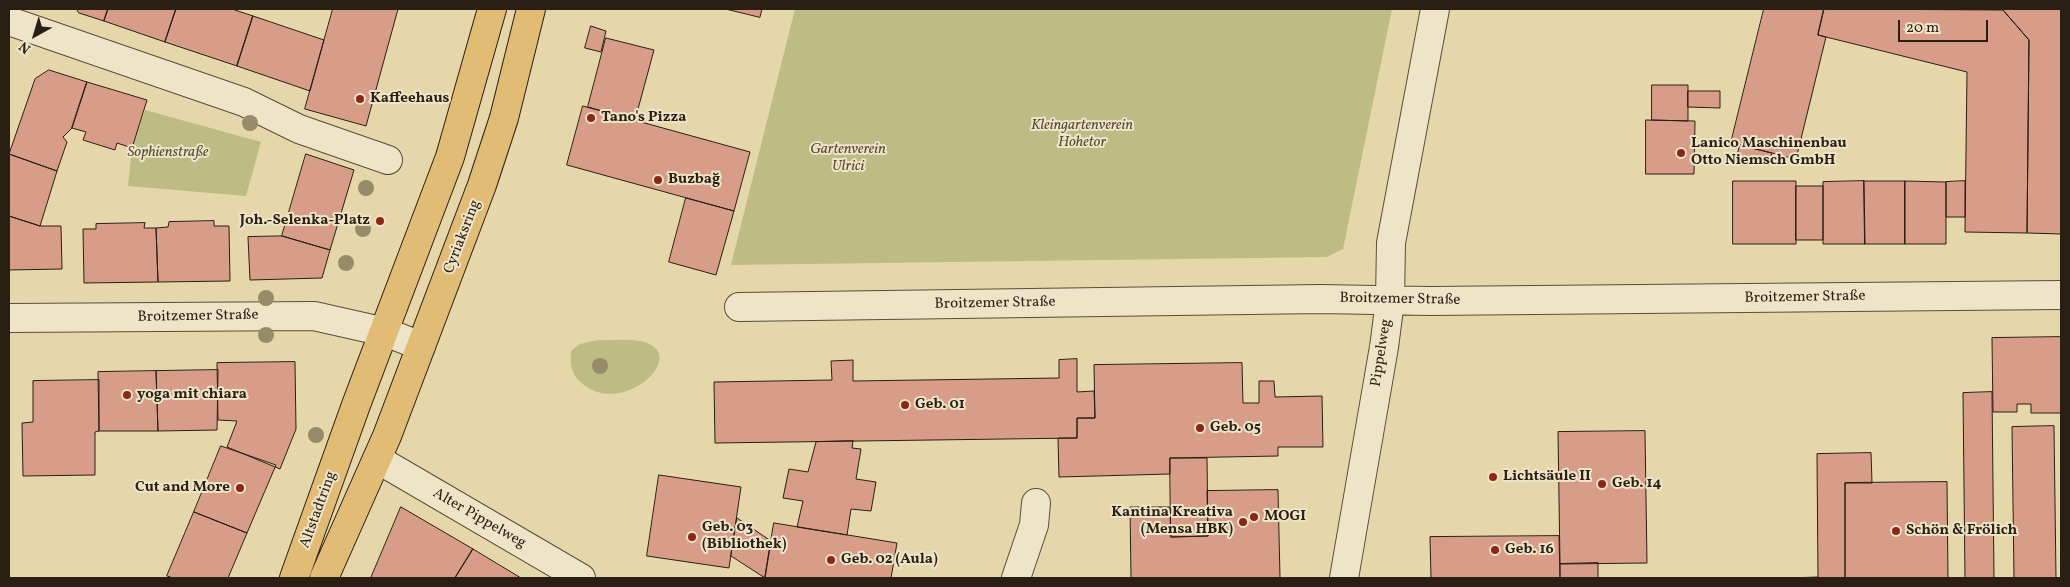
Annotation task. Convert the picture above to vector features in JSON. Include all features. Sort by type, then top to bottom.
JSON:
[{"type":"main road","points":[[385,332],[453,149],[492,9]]},
{"type":"main road","name":"Cyriaksring","points":[[377,459],[493,153],[517,68],[530,9]]},
{"type":"main road","name":"Altstadtring","points":[[294,578],[343,441],[385,332]]},
{"type":"main road","name":"Altstadtring","points":[[324,578],[377,459]]},
{"type":"street","name":"Pippelweg","points":[[1344,578],[1384,347],[1390,301],[1392,243],[1435,9]]},
{"type":"street","points":[[11,21],[244,102],[299,129],[388,160]]},
{"type":"street","name":"Broitzemer Straße","points":[[740,307],[1321,299],[1390,301],[2061,295]]},
{"type":"street","name":"Broitzemer Straße","points":[[9,318],[314,316],[385,332],[421,346]]},
{"type":"street","name":"Alter Pippelweg","points":[[377,459],[581,578]]},
{"type":"street","points":[[1016,578],[1034,525],[1036,503]]},
{"type":"green space","name":"Kleingartenverein Hohetor","points":[[795,9],[1392,9],[1343,249],[1327,257],[731,265]]},
{"type":"green space","name":"Sophienstraße","points":[[145,110],[261,142],[246,196],[128,186],[132,148]]},
{"type":"green space","points":[[598,340],[632,340],[651,345],[658,352],[659,362],[654,372],[645,381],[632,389],[618,393],[602,393],[587,387],[578,380],[573,372],[571,362],[571,351],[580,344]]},
{"type":"building","points":[[77,9],[108,9],[104,21],[79,13]]},
{"type":"building","points":[[108,9],[176,9],[165,42],[104,21]]},
{"type":"building","points":[[176,9],[232,9],[253,16],[237,66],[165,42]]},
{"type":"building","points":[[333,9],[398,9],[366,126],[305,109]]},
{"type":"building","points":[[726,9],[762,9],[760,17]]},
{"type":"building","points":[[1764,9],[1824,9],[1818,35],[1826,37],[1796,159],[1731,143]]},
{"type":"building","points":[[1824,9],[2003,10],[2029,40],[2027,233],[1965,232],[1967,72],[1818,35]]},
{"type":"building","points":[[1997,9],[2061,9],[2061,234],[2027,233],[2029,40],[2003,10]]},
{"type":"building","points":[[253,16],[324,40],[310,91],[237,66]]},
{"type":"building","points":[[591,26],[606,31],[601,52],[585,48]]},
{"type":"building","points":[[606,38],[654,50],[635,120],[588,107]]},
{"type":"building","points":[[49,70],[87,82],[72,128],[63,137],[67,142],[57,171],[9,154],[35,79]]},
{"type":"building","points":[[87,82],[147,100],[132,148],[117,143],[115,150],[83,140],[86,132],[72,128]]},
{"type":"building","points":[[1652,85],[1688,85],[1688,121],[1652,120]]},
{"type":"building","points":[[1688,91],[1720,91],[1720,108],[1688,107]]},
{"type":"building","points":[[583,106],[750,152],[734,211],[567,165]]},
{"type":"building","points":[[1646,120],[1695,121],[1694,174],[1646,174]]},
{"type":"building","points":[[1740,145],[1772,153],[1769,165],[1735,165]]},
{"type":"building","points":[[9,154],[57,171],[40,226],[9,216]]},
{"type":"building","points":[[306,154],[354,170],[330,250],[282,236]]},
{"type":"building","points":[[1733,181],[1796,181],[1796,244],[1733,244]]},
{"type":"building","points":[[1864,181],[1865,244],[1823,244],[1823,182]]},
{"type":"building","points":[[1864,181],[1905,181],[1905,244],[1865,244]]},
{"type":"building","points":[[1905,181],[1946,182],[1946,244],[1905,244]]},
{"type":"building","points":[[1965,181],[1965,217],[1946,217],[1946,182]]},
{"type":"building","points":[[1796,186],[1823,186],[1823,240],[1796,240]]},
{"type":"building","points":[[686,198],[734,211],[716,275],[669,262]]},
{"type":"building","points":[[9,216],[40,226],[61,226],[62,269],[9,270]]},
{"type":"building","points":[[214,221],[214,226],[229,226],[230,281],[158,282],[156,228],[168,227],[169,222]]},
{"type":"building","points":[[145,223],[144,228],[156,228],[158,282],[84,283],[83,229],[96,229],[96,224]]},
{"type":"building","points":[[282,236],[330,250],[322,278],[250,280],[248,237]]},
{"type":"building","points":[[2061,337],[2061,413],[2031,413],[2031,404],[2017,404],[2017,412],[1993,412],[1992,338]]},
{"type":"building","name":"Geb. 01","points":[[1077,359],[1077,392],[1094,391],[1095,418],[1077,418],[1077,438],[715,443],[714,382],[832,380],[831,361],[853,360],[853,381],[1059,378],[1059,360]]},
{"type":"building","points":[[295,362],[296,429],[280,469],[227,447],[237,421],[218,420],[217,363]]},
{"type":"building","name":"Geb. 05","points":[[1242,363],[1243,403],[1259,403],[1259,381],[1274,381],[1275,397],[1322,396],[1323,447],[1278,447],[1278,456],[1170,458],[1170,474],[1059,477],[1058,438],[1077,438],[1077,418],[1095,418],[1094,365]]},
{"type":"building","points":[[218,370],[217,430],[158,431],[156,371]]},
{"type":"building","points":[[156,371],[158,431],[99,431],[98,372]]},
{"type":"building","points":[[99,380],[99,431],[95,432],[95,475],[23,476],[22,423],[33,422],[33,381]]},
{"type":"building","points":[[1992,392],[1994,578],[1965,578],[1963,393]]},
{"type":"building","points":[[2054,426],[2056,578],[2014,578],[2012,427]]},
{"type":"building","name":"Geb. 14","points":[[1645,431],[1647,563],[1560,564],[1558,432]]},
{"type":"building","points":[[853,441],[852,448],[861,449],[856,479],[876,482],[871,511],[851,509],[847,535],[797,527],[803,501],[783,498],[789,469],[808,472],[816,442]]},
{"type":"building","points":[[221,446],[276,465],[247,533],[194,512]]},
{"type":"building","points":[[1871,453],[1872,483],[1845,483],[1845,578],[1788,578],[1818,577],[1817,454]]},
{"type":"building","points":[[1170,458],[1207,458],[1208,536],[1171,537]]},
{"type":"building","name":"Geb. 03 (Bibliothek)","points":[[659,475],[741,487],[729,568],[647,556]]},
{"type":"building","name":"Schön & Frölich","points":[[1947,482],[1948,578],[1845,578],[1845,483]]},
{"type":"building","name":"Kantina Kreativa (Mensa HBK)","points":[[1278,490],[1280,578],[1131,578],[1130,507],[1170,507],[1171,537],[1208,536],[1207,491]]},
{"type":"building","points":[[401,507],[473,549],[455,578],[371,578]]},
{"type":"building","points":[[194,512],[247,533],[228,578],[173,578],[167,576]]},
{"type":"building","points":[[737,518],[771,541],[765,578],[731,556]]},
{"type":"building","name":"Geb. 02 (Aula)","points":[[774,523],[897,543],[891,578],[765,578]]},
{"type":"building","name":"Geb. 16","points":[[1559,536],[1560,578],[1431,578],[1430,537]]},
{"type":"building","points":[[473,549],[521,578],[455,578]]},
{"type":"building","points":[[1598,563],[1598,578],[1560,578],[1560,564]]},
{"type":"place","name":"Kaffeehaus","points":[[360,99]]},
{"type":"place","name":"Tano's Pizza","points":[[591,118]]},
{"type":"place","name":"Lanico Maschinenbau Otto Niemsch GmbH","points":[[1681,153]]},
{"type":"place","name":"Buzbağ","points":[[658,180]]},
{"type":"place","name":"Joh.-Selenka-Platz","points":[[380,221]]},
{"type":"place","name":"yoga mit chiara","points":[[127,395]]},
{"type":"place","name":"Geb. 01","points":[[905,405]]},
{"type":"place","name":"Geb. 05","points":[[1200,428]]},
{"type":"place","name":"Lichtsäule II","points":[[1493,477]]},
{"type":"place","name":"Geb. 14","points":[[1602,484]]},
{"type":"place","name":"Cut and More","points":[[240,488]]},
{"type":"place","name":"MOGI","points":[[1254,517]]},
{"type":"place","name":"Kantina Kreativa (Mensa HBK)","points":[[1243,522]]},
{"type":"place","name":"Schön & Frölich","points":[[1896,531]]},
{"type":"place","name":"Geb. 03 (Bibliothek)","points":[[692,537]]},
{"type":"place","name":"Geb. 16","points":[[1495,550]]},
{"type":"place","name":"Geb. 02 (Aula)","points":[[831,560]]},
{"type":"park label","name":"Gartenverein Ulrici","points":[[848,158]]}]
